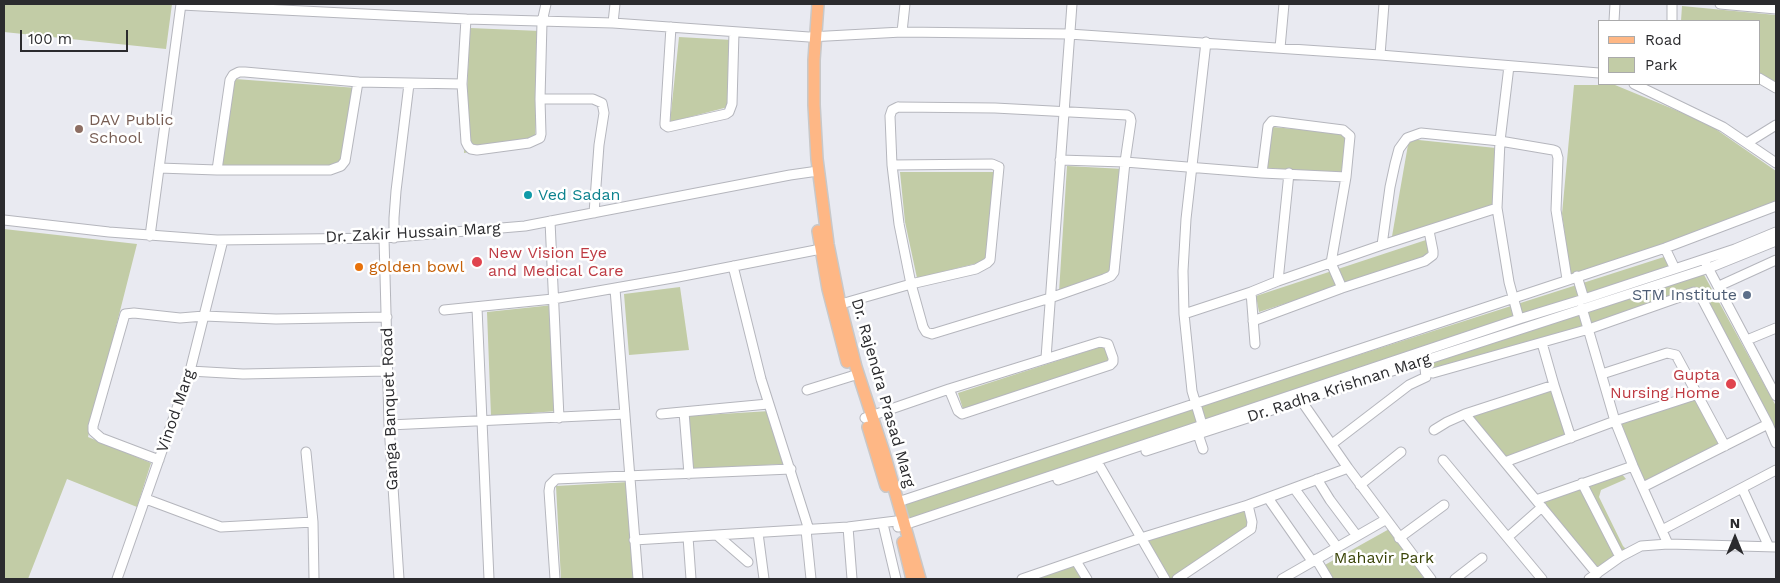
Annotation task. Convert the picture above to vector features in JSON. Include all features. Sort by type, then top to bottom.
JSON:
[{"type":"main road","name":"Dr. Rajendra Prasad Marg","points":[[810,4],[814,105],[814,171],[821,249],[852,376],[898,502],[912,579]]},
{"type":"main road","name":"Dr. Rajendra Prasad Marg","points":[[812,36],[818,4]]},
{"type":"main road","name":"Dr. Rajendra Prasad Marg","points":[[814,171],[828,244],[836,305],[856,367],[868,417],[901,526],[920,579]]},
{"type":"street","points":[[150,236],[181,4],[348,8],[466,19],[613,23],[812,36],[902,32],[1069,34],[1206,42],[1598,73]]},
{"type":"street","points":[[466,19],[462,84],[466,142],[471,149],[477,150],[529,143],[540,138],[541,134],[542,22],[546,4]]},
{"type":"street","points":[[613,23],[615,4]]},
{"type":"street","points":[[902,32],[905,4]]},
{"type":"street","points":[[1046,358],[1072,4]]},
{"type":"street","points":[[1280,48],[1284,4]]},
{"type":"street","points":[[1380,55],[1384,4]]},
{"type":"street","points":[[1614,20],[1615,4]]},
{"type":"street","points":[[1672,4],[1672,20]]},
{"type":"street","points":[[1720,4],[1749,5],[1776,9]]},
{"type":"street","points":[[671,27],[665,123],[668,127],[729,112],[732,104],[734,32]]},
{"type":"street","points":[[1203,449],[1202,431],[1195,403],[1188,359],[1183,271],[1186,219],[1206,42]]},
{"type":"street","points":[[1509,66],[1500,141],[1497,208],[1512,297],[1519,319]]},
{"type":"street","points":[[217,170],[230,80],[233,75],[245,72],[358,82],[462,84]]},
{"type":"street","points":[[1760,79],[1776,88]]},
{"type":"street","points":[[159,168],[330,170],[341,166],[344,161],[358,82]]},
{"type":"street","points":[[394,238],[396,191],[409,84]]},
{"type":"street","points":[[1636,85],[1723,127],[1776,163]]},
{"type":"street","points":[[540,99],[593,99],[602,103],[604,112],[599,145],[594,213]]},
{"type":"street","points":[[894,108],[995,108],[1127,115],[1131,121],[1125,162],[1114,272],[1111,276],[1050,298],[929,333],[923,328],[910,284],[899,224],[892,165],[890,116],[894,108]]},
{"type":"street","points":[[1262,173],[1268,126],[1272,121],[1347,132],[1351,139],[1331,263],[1342,288]]},
{"type":"street","points":[[1748,143],[1776,125]]},
{"type":"street","points":[[1382,245],[1395,164],[1399,149],[1407,138],[1420,133],[1500,141],[1553,150],[1558,154],[1556,210],[1567,279]]},
{"type":"street","points":[[1060,160],[1193,166],[1262,173],[1346,177]]},
{"type":"street","points":[[836,305],[910,284],[976,269],[990,260],[999,167],[992,164],[892,165]]},
{"type":"street","name":"Dr. Zakir Hussain Marg","points":[[4,220],[150,236],[223,240],[394,238],[470,232],[550,221],[814,171]]},
{"type":"street","points":[[1278,281],[1289,173]]},
{"type":"street","points":[[898,502],[1664,248],[1776,206]]},
{"type":"street","points":[[1184,314],[1382,245],[1497,208]]},
{"type":"street","points":[[550,221],[558,418]]},
{"type":"street","points":[[1253,321],[1429,258],[1433,251],[1429,231]]},
{"type":"street","points":[[1431,579],[1385,520],[1299,397],[1519,319],[1583,304],[1751,243],[1776,232]]},
{"type":"street","name":"Ganga Banquet Road","points":[[384,238],[389,425],[399,579]]},
{"type":"street","name":"Vinod Marg","points":[[117,579],[190,371],[223,240]]},
{"type":"street","name":"Dr. Radha Krishnan Marg","points":[[901,526],[1099,466],[1299,397],[1424,360],[1583,304],[1709,268],[1776,241]]},
{"type":"street","points":[[1664,248],[1675,269]]},
{"type":"street","points":[[444,310],[553,299],[615,289],[821,249]]},
{"type":"street","points":[[1704,259],[1776,396]]},
{"type":"street","points":[[1719,286],[1776,260]]},
{"type":"street","points":[[733,266],[768,404],[791,469],[807,530],[811,579]]},
{"type":"street","points":[[1577,276],[1589,329],[1615,421],[1668,544]]},
{"type":"street","points":[[615,289],[638,579]]},
{"type":"street","points":[[1251,292],[1256,344]]},
{"type":"street","points":[[1433,373],[1589,329],[1690,292],[1698,293],[1768,424],[1776,443]]},
{"type":"street","points":[[477,308],[489,579]]},
{"type":"street","points":[[159,460],[100,438],[93,431],[123,317],[128,313],[180,318],[204,316],[276,319],[387,316]]},
{"type":"street","points":[[1747,340],[1776,328]]},
{"type":"street","points":[[868,417],[949,389],[1046,358],[1104,342],[1111,349],[1113,358],[1113,362],[1110,365],[962,414],[958,411],[949,389]]},
{"type":"street","points":[[1542,343],[1571,438]]},
{"type":"street","points":[[1602,374],[1672,353],[1679,358],[1725,446]]},
{"type":"street","points":[[1332,444],[1409,384],[1426,377],[1424,360]]},
{"type":"street","points":[[190,371],[244,374],[388,371]]},
{"type":"street","points":[[807,390],[852,376]]},
{"type":"street","points":[[1434,430],[1465,414],[1554,385]]},
{"type":"street","points":[[1504,462],[1615,421],[1698,394]]},
{"type":"street","points":[[660,414],[768,404]]},
{"type":"street","points":[[684,412],[689,474]]},
{"type":"street","points":[[389,425],[626,414]]},
{"type":"street","points":[[1465,414],[1539,504],[1593,576],[1640,546],[1668,544],[1773,547],[1742,488]]},
{"type":"street","points":[[1643,487],[1768,424]]},
{"type":"street","points":[[634,540],[883,524],[901,526],[1202,431]]},
{"type":"street","points":[[306,452],[313,522],[314,579]]},
{"type":"street","points":[[1360,485],[1402,452]]},
{"type":"street","points":[[1443,460],[1542,579]]},
{"type":"street","points":[[1099,466],[1165,579]]},
{"type":"street","points":[[1508,537],[1539,504],[1582,483],[1633,466]]},
{"type":"street","points":[[1022,579],[1141,538],[1248,506],[1348,468]]},
{"type":"street","points":[[555,579],[549,492],[550,485],[556,479],[791,469]]},
{"type":"street","points":[[1662,530],[1776,470]]},
{"type":"street","points":[[1317,479],[1357,536]]},
{"type":"street","points":[[1582,483],[1620,557]]},
{"type":"street","points":[[1294,488],[1337,547]]},
{"type":"street","points":[[1268,498],[1328,579]]},
{"type":"street","points":[[146,499],[221,526],[313,522]]},
{"type":"street","points":[[1399,538],[1444,504]]},
{"type":"street","points":[[1177,579],[1252,528],[1248,506]]},
{"type":"street","points":[[1282,579],[1385,520]]},
{"type":"street","points":[[883,524],[896,579]]},
{"type":"street","points":[[848,527],[852,579]]},
{"type":"street","points":[[758,533],[764,579]]},
{"type":"street","points":[[718,536],[748,562]]},
{"type":"street","points":[[688,538],[690,576],[700,579]]},
{"type":"street","points":[[1454,579],[1482,558]]},
{"type":"street","points":[[1076,561],[1087,579]]},
{"type":"green space","points":[[4,4],[172,4],[166,49],[4,32]]},
{"type":"green space","points":[[1682,6],[1776,15],[1776,82],[1760,74],[1760,20],[1681,20]]},
{"type":"green space","points":[[470,28],[540,31],[535,140],[464,153]]},
{"type":"green space","points":[[679,37],[732,40],[728,107],[670,122]]},
{"type":"green space","points":[[235,79],[357,88],[342,169],[220,166]]},
{"type":"green space","points":[[1574,85],[1615,85],[1707,123],[1776,171],[1776,207],[1571,278],[1562,214]]},
{"type":"green space","points":[[1273,127],[1348,134],[1341,173],[1265,168]]},
{"type":"green space","points":[[1409,139],[1496,148],[1492,207],[1391,242]]},
{"type":"green space","points":[[1067,166],[1124,169],[1115,274],[1059,292]]},
{"type":"green space","points":[[900,172],[999,172],[990,260],[917,278],[905,222]]},
{"type":"green space","points":[[4,229],[137,244],[88,437],[151,463],[137,507],[67,479],[28,579],[4,579]]},
{"type":"green space","points":[[1432,238],[1435,255],[1259,312],[1256,296]]},
{"type":"green space","points":[[1667,256],[1673,272],[910,527],[903,501]]},
{"type":"green space","points":[[1703,273],[1776,406],[1776,441],[1699,293],[1431,375],[1426,362]]},
{"type":"green space","points":[[680,287],[689,350],[629,355],[624,294]]},
{"type":"green space","points":[[553,305],[557,411],[491,416],[487,312]]},
{"type":"green space","points":[[1106,345],[1111,361],[963,409],[958,393]]},
{"type":"green space","points":[[1558,388],[1576,438],[1505,462],[1467,418]]},
{"type":"green space","points":[[1696,398],[1720,446],[1644,485],[1621,422]]},
{"type":"green space","points":[[770,411],[784,464],[692,469],[688,416]]},
{"type":"green space","points":[[1620,472],[1626,479],[1601,490],[1599,497],[1623,546],[1628,551],[1599,572],[1538,501]]},
{"type":"green space","points":[[629,482],[634,579],[561,579],[556,486]]},
{"type":"green space","points":[[1248,505],[1257,528],[1178,579],[1165,579],[1141,538]]},
{"type":"green space","name":"Mahavir Park","points":[[1391,528],[1424,579],[1330,579],[1323,566]]},
{"type":"green space","points":[[1077,563],[1087,579],[1031,579]]},
{"type":"place","name":"DAV Public School","points":[[79,129]]},
{"type":"place","name":"Ved Sadan","points":[[528,195]]},
{"type":"place","name":"New Vision Eye and Medical Care","points":[[477,262]]},
{"type":"place","name":"golden bowl","points":[[359,267]]},
{"type":"place","name":"STM Institute","points":[[1747,295]]},
{"type":"place","name":"Gupta Nursing Home","points":[[1731,384]]}]
